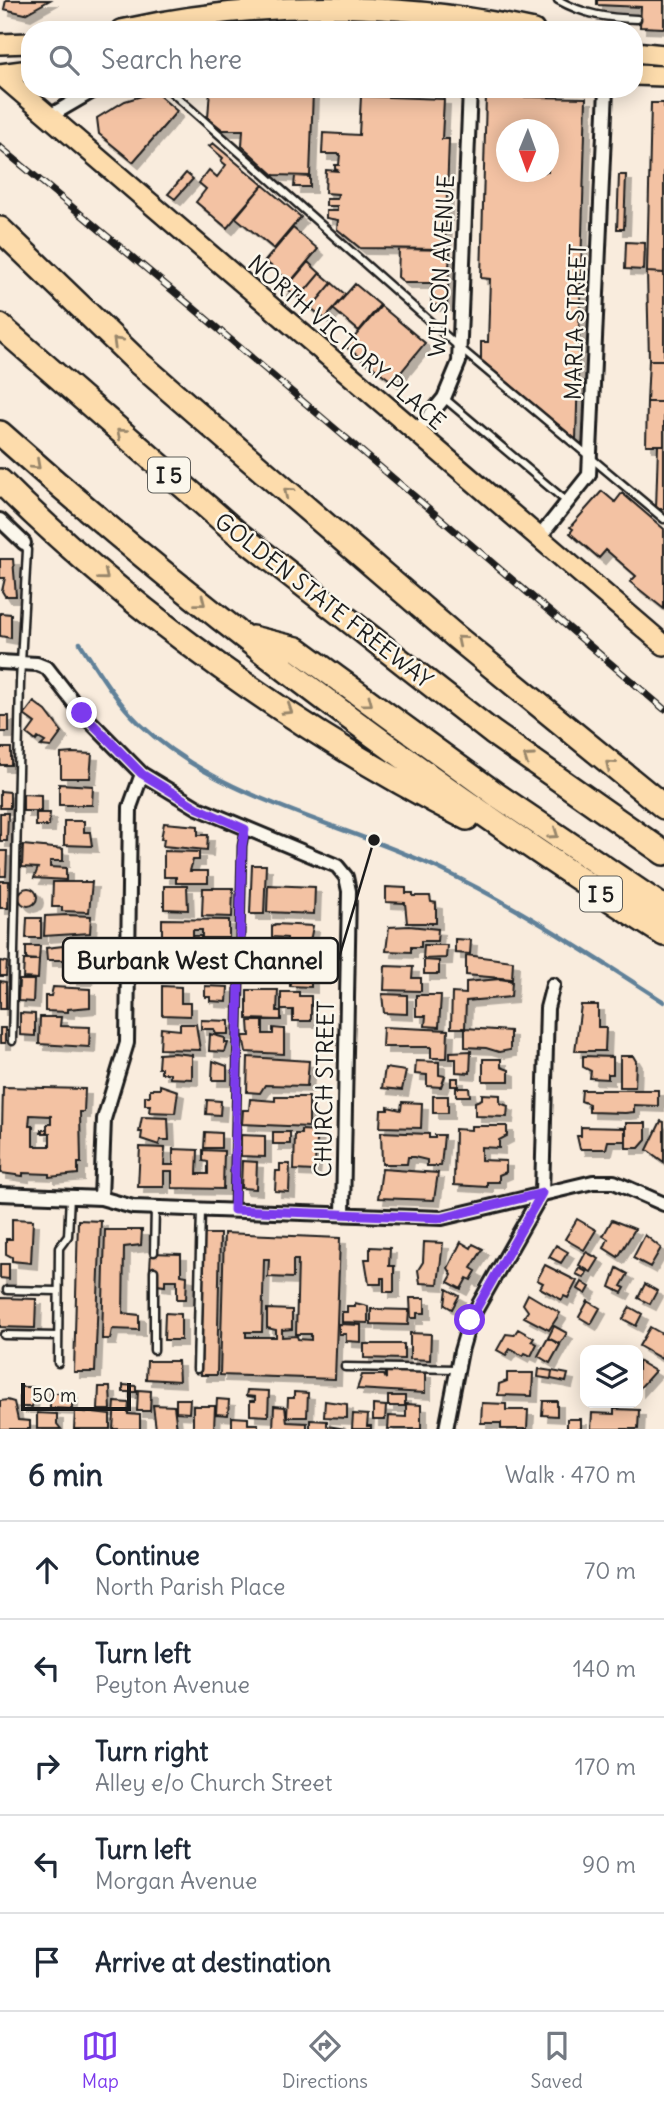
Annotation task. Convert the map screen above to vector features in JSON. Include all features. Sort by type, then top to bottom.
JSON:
[{"type":"highway","points":[[0,229],[139,363],[251,461],[455,636],[664,807]]},
{"type":"highway","name":"GOLDEN STATE FREEWAY","points":[[0,326],[236,533],[493,733],[664,853]]},
{"type":"highway","name":"I 5","points":[[0,433],[102,524],[422,772],[538,854],[664,934]]},
{"type":"highway","points":[[0,481],[93,567],[210,660],[398,783],[538,854]]},
{"type":"highway","points":[[246,637],[297,649],[497,795],[664,908]]},
{"type":"main road","points":[[162,21],[274,7],[328,5],[421,9],[486,21]]},
{"type":"main road","points":[[0,44],[21,43]]},
{"type":"main road","points":[[643,53],[664,55]]},
{"type":"main road","points":[[0,74],[21,71]]},
{"type":"main road","name":"NORTH VICTORY PLACE","points":[[0,74],[21,92]]},
{"type":"main road","points":[[643,75],[664,76]]},
{"type":"main road","name":"NORTH VICTORY PLACE","points":[[27,98],[664,645]]},
{"type":"street","points":[[48,117],[81,98]]},
{"type":"street","name":"WILSON AVENUE","points":[[416,432],[444,398],[461,349],[470,98]]},
{"type":"street","name":"MARIA STREET","points":[[538,538],[589,475],[606,98]]},
{"type":"street","points":[[0,520],[24,543]]},
{"type":"street","name":"CHURCH STREET","points":[[0,662],[47,668],[82,713],[142,774],[198,808],[343,872],[349,891],[343,1214]]},
{"type":"street","points":[[102,1198],[104,1119],[127,1043],[130,807],[142,774]]},
{"type":"street","points":[[446,1429],[457,1369],[470,1320],[542,1193],[547,1008],[553,985]]},
{"type":"street","points":[[0,1194],[102,1198],[133,1207],[456,1216],[593,1182],[614,1182],[664,1204]]},
{"type":"lane","points":[[558,0],[580,12],[601,17],[637,19]]},
{"type":"lane","points":[[178,98],[461,349],[664,519]]},
{"type":"lane","points":[[444,398],[567,502]]},
{"type":"lane","points":[[12,1041],[27,550],[24,543]]},
{"type":"lane","points":[[234,1210],[242,846],[245,829]]},
{"type":"lane","points":[[58,1363],[59,1248],[68,1236],[70,1196]]},
{"type":"lane","points":[[153,1252],[155,1207]]},
{"type":"lane","points":[[197,1369],[201,1210]]},
{"type":"lane","points":[[154,1272],[154,1350]]},
{"type":"lane","points":[[7,1290],[58,1291]]},
{"type":"lane","points":[[4,1335],[58,1336]]},
{"type":"lane","points":[[345,1367],[457,1369]]},
{"type":"building","points":[[6,0],[50,0],[25,14],[4,9]]},
{"type":"building","points":[[597,0],[664,0],[664,28],[643,27],[641,7],[597,5]]},
{"type":"building","points":[[135,98],[162,98],[177,111],[133,162],[99,134],[97,118]]},
{"type":"building","points":[[209,98],[313,98],[310,176],[274,175],[242,146],[243,130],[223,130],[208,118]]},
{"type":"building","points":[[361,98],[444,99],[442,139],[449,139],[445,249],[360,248],[337,229],[338,220],[326,218],[326,211],[337,211],[337,206],[326,206],[326,199],[337,199],[338,194],[325,193],[326,170],[339,171],[335,169],[335,165],[339,165],[340,154],[322,154],[323,133],[359,135]]},
{"type":"building","points":[[486,98],[586,98],[576,440],[481,360],[481,342],[488,342],[490,279],[481,278]]},
{"type":"building","points":[[651,103],[664,103],[664,273],[647,272]]},
{"type":"building","points":[[213,143],[263,185],[227,228],[196,202],[206,189],[199,183],[209,170],[217,177],[226,165],[221,161],[223,158],[209,146]]},
{"type":"building","points":[[186,173],[193,179],[175,199],[168,194]]},
{"type":"building","points":[[619,175],[626,175],[624,229],[617,229]]},
{"type":"building","points":[[295,176],[310,177],[310,187],[294,187]]},
{"type":"building","points":[[263,185],[301,217],[274,249],[235,217]]},
{"type":"building","points":[[293,228],[318,249],[282,292],[280,290],[288,280],[265,261]]},
{"type":"building","points":[[626,242],[645,243],[644,270],[625,269]]},
{"type":"building","points":[[399,249],[450,250],[447,305],[431,305],[432,283],[405,283],[398,277]]},
{"type":"building","points":[[308,262],[320,273],[299,298],[286,288]]},
{"type":"building","points":[[647,272],[664,273],[664,360],[649,360]]},
{"type":"building","points":[[320,273],[332,283],[311,308],[299,298]]},
{"type":"building","points":[[332,283],[346,295],[325,319],[311,308]]},
{"type":"building","points":[[355,284],[380,305],[359,331],[333,309]]},
{"type":"building","points":[[381,306],[425,343],[393,382],[346,347]]},
{"type":"building","points":[[649,360],[664,360],[664,402],[647,402]]},
{"type":"building","points":[[647,402],[664,402],[664,445],[646,445]]},
{"type":"building","points":[[658,445],[664,445],[664,509],[656,509]]},
{"type":"building","points":[[602,491],[615,502],[622,493],[664,529],[664,609],[630,582],[636,576],[606,550],[599,558],[570,533],[573,529],[570,527]]},
{"type":"building","points":[[0,559],[13,559],[16,596],[5,596],[2,591],[5,578],[0,578]]},
{"type":"building","points":[[0,613],[11,614],[11,638],[0,636]]},
{"type":"building","points":[[34,702],[46,711],[62,732],[51,747],[41,746],[45,742],[38,738],[36,741],[27,734],[35,723],[24,715]]},
{"type":"building","points":[[0,716],[9,716],[9,732],[0,732]]},
{"type":"building","points":[[0,748],[11,748],[11,765],[0,765]]},
{"type":"building","points":[[61,754],[92,754],[90,778],[61,778]]},
{"type":"building","points":[[59,784],[93,786],[92,805],[59,805]]},
{"type":"building","points":[[0,791],[10,792],[10,808],[0,808]]},
{"type":"building","points":[[23,794],[41,795],[41,811],[23,811]]},
{"type":"building","points":[[0,813],[8,813],[7,841],[0,841]]},
{"type":"building","points":[[36,813],[50,813],[49,826],[36,826]]},
{"type":"building","points":[[64,821],[84,821],[84,832],[90,832],[92,846],[64,845]]},
{"type":"building","points":[[164,823],[198,826],[198,835],[208,835],[207,850],[163,846],[164,839],[161,839]]},
{"type":"building","points":[[23,845],[63,849],[63,861],[50,861],[50,867],[66,868],[66,880],[34,878],[38,868],[22,867]]},
{"type":"building","points":[[0,851],[7,851],[6,876],[0,876]]},
{"type":"building","points":[[164,851],[199,852],[199,860],[193,860],[190,871],[208,871],[208,883],[176,883],[176,877],[164,877]]},
{"type":"building","points":[[252,865],[266,865],[264,914],[250,914]]},
{"type":"building","points":[[0,881],[9,881],[8,908],[0,908]]},
{"type":"building","points":[[53,882],[92,882],[89,912],[62,911],[62,907],[52,907]]},
{"type":"building","points":[[268,885],[315,887],[314,914],[267,912]]},
{"type":"building","points":[[164,886],[187,886],[188,910],[164,909]]},
{"type":"building","points":[[386,887],[406,888],[406,893],[413,893],[413,896],[430,896],[431,902],[436,903],[436,923],[407,923],[405,903],[386,902]]},
{"type":"building","points":[[28,888],[34,891],[37,897],[34,903],[28,906],[22,903],[19,897],[22,891]]},
{"type":"building","points":[[203,888],[233,888],[232,917],[202,916]]},
{"type":"building","points":[[45,916],[91,916],[90,933],[44,936]]},
{"type":"building","points":[[27,918],[41,918],[41,938],[26,938]]},
{"type":"building","points":[[162,919],[229,920],[229,938],[202,938],[202,930],[193,930],[193,936],[201,936],[201,949],[167,949],[167,939],[162,939]]},
{"type":"building","points":[[272,926],[313,926],[309,947],[287,946],[287,938],[272,937]]},
{"type":"building","points":[[389,927],[438,929],[437,941],[421,941],[421,947],[411,947],[411,952],[386,951]]},
{"type":"building","points":[[455,939],[471,940],[470,954],[455,953]]},
{"type":"building","points":[[424,945],[447,945],[446,958],[423,959]]},
{"type":"building","points":[[26,946],[40,946],[39,960],[26,959]]},
{"type":"building","points":[[63,946],[87,949],[89,973],[86,979],[71,979],[71,960],[47,960],[46,948]]},
{"type":"building","points":[[466,955],[513,961],[512,979],[466,975]]},
{"type":"building","points":[[287,956],[299,956],[299,962],[311,962],[311,987],[290,986],[290,975],[286,975],[286,971],[290,971]]},
{"type":"building","points":[[24,960],[39,960],[38,979],[23,978]]},
{"type":"building","points":[[424,960],[439,961],[439,974],[424,974]]},
{"type":"building","points":[[0,961],[7,962],[6,976],[0,976]]},
{"type":"building","points":[[385,966],[413,967],[412,978],[421,978],[421,991],[384,990]]},
{"type":"building","points":[[500,979],[512,981],[511,997],[466,1001],[465,1028],[451,1028],[452,993],[466,994],[466,982]]},
{"type":"building","points":[[19,980],[34,980],[33,1002],[18,1001]]},
{"type":"building","points":[[0,981],[6,982],[6,1009],[0,1009]]},
{"type":"building","points":[[162,986],[181,987],[181,1003],[190,1003],[190,1016],[162,1015]]},
{"type":"building","points":[[205,986],[228,987],[227,1002],[210,1001],[210,997],[205,997]]},
{"type":"building","points":[[53,987],[90,989],[90,1007],[68,1009],[68,1012],[45,1011],[45,996],[51,996]]},
{"type":"building","points":[[247,990],[278,990],[277,1011],[281,1011],[281,1020],[247,1019]]},
{"type":"building","points":[[281,992],[299,992],[299,996],[311,996],[311,1021],[293,1021],[293,1010],[281,1010]]},
{"type":"building","points":[[382,994],[407,995],[407,1014],[384,1013]]},
{"type":"building","points":[[416,995],[441,995],[439,1027],[425,1026],[426,1016],[416,1016]]},
{"type":"building","points":[[581,1005],[598,1005],[598,1027],[606,1027],[605,1051],[575,1051]]},
{"type":"building","points":[[20,1013],[35,1014],[35,1036],[20,1035]]},
{"type":"building","points":[[40,1017],[61,1017],[60,1026],[90,1027],[89,1047],[39,1044]]},
{"type":"building","points":[[201,1020],[229,1021],[229,1034],[216,1034],[214,1029],[201,1029]]},
{"type":"building","points":[[249,1021],[263,1021],[263,1034],[273,1034],[273,1028],[284,1029],[284,1054],[246,1052],[243,1036],[250,1036]]},
{"type":"building","points":[[180,1024],[196,1024],[200,1050],[160,1049],[161,1028],[180,1030]]},
{"type":"building","points":[[383,1027],[448,1030],[447,1058],[431,1058],[431,1047],[382,1047]]},
{"type":"building","points":[[0,1028],[5,1028],[5,1043],[0,1043]]},
{"type":"building","points":[[465,1028],[510,1031],[510,1050],[499,1052],[465,1047]]},
{"type":"building","points":[[210,1034],[225,1038],[225,1043],[228,1043],[225,1052],[209,1051]]},
{"type":"building","points":[[471,1051],[470,1073],[456,1072],[456,1059],[450,1059],[450,1052]]},
{"type":"building","points":[[159,1054],[192,1055],[192,1079],[170,1078],[170,1073],[161,1073],[161,1068],[158,1068]]},
{"type":"building","points":[[583,1056],[613,1057],[613,1074],[608,1074],[608,1079],[590,1078],[591,1071],[583,1067]]},
{"type":"building","points":[[620,1056],[633,1056],[636,1061],[635,1087],[620,1087]]},
{"type":"building","points":[[248,1057],[309,1061],[307,1086],[265,1085],[260,1093],[247,1092]]},
{"type":"building","points":[[483,1059],[501,1059],[501,1067],[509,1070],[509,1081],[483,1081]]},
{"type":"building","points":[[213,1061],[227,1066],[227,1080],[212,1080]]},
{"type":"building","points":[[416,1061],[439,1062],[439,1075],[445,1076],[441,1087],[427,1086],[427,1075],[415,1074]]},
{"type":"building","points":[[385,1068],[406,1071],[402,1090],[382,1088]]},
{"type":"building","points":[[451,1078],[458,1078],[458,1086],[451,1086]]},
{"type":"building","points":[[160,1085],[178,1091],[175,1113],[149,1112],[150,1105],[145,1105],[145,1096],[150,1096],[150,1089],[160,1089]]},
{"type":"building","points":[[3,1087],[85,1089],[84,1112],[80,1112],[81,1163],[78,1163],[78,1174],[49,1177],[49,1174],[23,1173],[23,1176],[1,1173]],"holes":[[[30,1115],[51,1116],[51,1124],[47,1124],[47,1130],[41,1130],[41,1133],[50,1133],[50,1146],[33,1146]]]},
{"type":"building","points":[[456,1088],[469,1088],[470,1096],[456,1096]]},
{"type":"building","points":[[582,1090],[658,1090],[658,1106],[634,1105],[634,1112],[625,1113],[589,1112],[589,1104],[581,1101]]},
{"type":"building","points":[[482,1094],[500,1095],[500,1103],[508,1106],[507,1117],[475,1116],[475,1102],[482,1099]]},
{"type":"building","points":[[433,1096],[448,1096],[448,1113],[433,1113]]},
{"type":"building","points":[[275,1097],[309,1097],[309,1127],[242,1124],[243,1110],[249,1110],[250,1099],[275,1101]]},
{"type":"building","points":[[207,1100],[221,1101],[220,1115],[206,1114]]},
{"type":"building","points":[[402,1102],[422,1103],[421,1128],[380,1127],[381,1110],[388,1110],[388,1107],[401,1110]]},
{"type":"building","points":[[142,1117],[168,1118],[169,1140],[160,1140],[159,1145],[141,1139],[142,1132],[139,1132]]},
{"type":"building","points":[[661,1121],[664,1122],[664,1162],[647,1150]]},
{"type":"building","points":[[626,1123],[646,1123],[646,1140],[639,1148],[626,1148]]},
{"type":"building","points":[[471,1126],[507,1126],[507,1136],[499,1140],[499,1148],[481,1147],[481,1160],[506,1161],[506,1172],[499,1175],[499,1182],[487,1182],[487,1187],[454,1185],[455,1129],[471,1130]]},
{"type":"building","points":[[581,1127],[625,1128],[625,1141],[608,1141],[606,1149],[580,1149],[577,1136],[581,1136]]},
{"type":"building","points":[[301,1130],[318,1131],[314,1171],[294,1170],[295,1134],[301,1134]]},
{"type":"building","points":[[205,1132],[221,1133],[221,1148],[204,1148]]},
{"type":"building","points":[[273,1132],[290,1132],[290,1144],[273,1144]]},
{"type":"building","points":[[381,1132],[429,1134],[429,1138],[444,1135],[441,1166],[427,1166],[427,1160],[414,1157],[408,1157],[407,1164],[382,1164]]},
{"type":"building","points":[[241,1135],[265,1136],[265,1157],[241,1156]]},
{"type":"building","points":[[140,1147],[165,1148],[164,1165],[173,1165],[173,1149],[198,1150],[197,1174],[208,1174],[208,1162],[203,1161],[203,1150],[224,1151],[223,1189],[172,1188],[172,1171],[164,1171],[164,1187],[138,1187]]},
{"type":"building","points":[[242,1161],[257,1162],[256,1189],[241,1188]]},
{"type":"building","points":[[280,1164],[290,1164],[289,1192],[275,1191],[276,1171],[280,1171]]},
{"type":"building","points":[[382,1169],[438,1173],[434,1200],[378,1198]]},
{"type":"building","points":[[12,1219],[33,1220],[31,1263],[12,1261],[12,1257],[6,1254],[6,1239],[12,1239]]},
{"type":"building","points":[[577,1219],[596,1230],[584,1250],[565,1239]]},
{"type":"building","points":[[78,1220],[101,1221],[95,1372],[74,1372]]},
{"type":"building","points":[[612,1220],[635,1229],[618,1257],[604,1248],[608,1239],[603,1236]]},
{"type":"building","points":[[105,1230],[142,1230],[141,1245],[124,1247],[123,1313],[139,1315],[139,1330],[112,1329],[110,1339],[102,1339]]},
{"type":"building","points":[[224,1233],[340,1238],[335,1379],[220,1375]],"holes":[[[264,1259],[269,1259],[268,1277],[293,1278],[293,1260],[298,1260],[296,1334],[311,1334],[311,1340],[298,1339],[297,1336],[282,1337],[282,1330],[292,1329],[292,1310],[267,1309],[267,1328],[276,1330],[276,1337],[246,1337],[246,1332],[262,1332]]]},
{"type":"building","points":[[204,1234],[220,1234],[217,1375],[201,1375]]},
{"type":"building","points":[[645,1235],[661,1248],[650,1267],[633,1258]]},
{"type":"building","points":[[424,1242],[443,1243],[438,1284],[420,1283],[418,1270],[423,1262]]},
{"type":"building","points":[[461,1242],[471,1248],[473,1244],[483,1249],[471,1268],[476,1271],[471,1280],[467,1278],[461,1289],[448,1282],[452,1275],[448,1268]]},
{"type":"building","points":[[556,1245],[568,1252],[561,1263],[549,1257]]},
{"type":"building","points":[[370,1247],[390,1248],[389,1266],[394,1266],[394,1292],[384,1292],[384,1278],[381,1278],[381,1284],[369,1284],[365,1259],[370,1259]]},
{"type":"building","points":[[586,1252],[599,1259],[591,1272],[579,1265]]},
{"type":"building","points":[[151,1253],[181,1254],[181,1275],[187,1276],[186,1299],[177,1299],[177,1280],[165,1280],[165,1286],[157,1285],[158,1270],[150,1269]]},
{"type":"building","points":[[0,1264],[9,1264],[9,1279],[0,1278]]},
{"type":"building","points":[[545,1265],[577,1281],[568,1298],[564,1296],[562,1300],[540,1288],[543,1283],[537,1280]]},
{"type":"building","points":[[579,1268],[587,1272],[584,1278],[576,1274]]},
{"type":"building","points":[[617,1268],[628,1274],[621,1286],[625,1288],[622,1293],[610,1287]]},
{"type":"building","points":[[582,1282],[590,1287],[586,1294],[578,1289]]},
{"type":"building","points":[[645,1284],[657,1291],[650,1304],[638,1298]]},
{"type":"building","points":[[447,1289],[459,1296],[452,1309],[445,1305]]},
{"type":"building","points":[[528,1294],[560,1313],[549,1330],[524,1317],[528,1311],[523,1304]]},
{"type":"building","points":[[0,1298],[36,1299],[35,1328],[0,1327]]},
{"type":"building","points":[[410,1298],[425,1298],[425,1313],[417,1313],[417,1318],[411,1318]]},
{"type":"building","points":[[588,1301],[600,1308],[591,1324],[579,1317]]},
{"type":"building","points":[[355,1303],[368,1306],[368,1323],[342,1322],[342,1312],[347,1312],[347,1306],[355,1306]]},
{"type":"building","points":[[630,1307],[642,1314],[636,1326],[623,1319]]},
{"type":"building","points":[[371,1309],[409,1310],[408,1325],[371,1324]]},
{"type":"building","points":[[165,1313],[181,1314],[181,1340],[164,1340]]},
{"type":"building","points":[[339,1324],[361,1325],[361,1342],[346,1341],[346,1334],[339,1334]]},
{"type":"building","points":[[554,1326],[567,1333],[560,1344],[548,1338]]},
{"type":"building","points":[[650,1327],[664,1335],[662,1359],[643,1348],[643,1345],[640,1345]]},
{"type":"building","points":[[518,1329],[534,1338],[532,1341],[537,1344],[531,1356],[525,1353],[523,1356],[510,1349],[506,1355],[497,1350],[506,1334],[514,1335]]},
{"type":"building","points":[[410,1333],[431,1334],[430,1360],[410,1359]]},
{"type":"building","points":[[548,1338],[560,1345],[550,1363],[538,1356]]},
{"type":"building","points":[[364,1344],[404,1344],[404,1359],[364,1358]]},
{"type":"building","points":[[147,1361],[178,1361],[179,1381],[146,1379]]},
{"type":"building","points":[[643,1364],[655,1371],[643,1384]]},
{"type":"building","points":[[539,1369],[552,1371],[551,1379],[538,1377]]},
{"type":"building","points":[[386,1370],[425,1372],[425,1393],[357,1389],[362,1375],[384,1375],[386,1379]]},
{"type":"building","points":[[552,1371],[568,1374],[566,1382],[551,1379]]},
{"type":"building","points":[[507,1373],[533,1373],[532,1396],[498,1395],[499,1384],[507,1381]]},
{"type":"building","points":[[123,1385],[136,1386],[136,1392],[123,1392]]},
{"type":"building","points":[[20,1387],[33,1387],[32,1407],[20,1407]]},
{"type":"building","points":[[99,1387],[110,1387],[111,1410],[98,1410]]},
{"type":"building","points":[[138,1390],[151,1391],[150,1411],[137,1411]]},
{"type":"building","points":[[247,1390],[269,1391],[268,1416],[250,1415],[250,1401],[255,1401],[255,1397],[246,1396]]},
{"type":"building","points":[[294,1392],[308,1393],[307,1417],[287,1417],[288,1398],[294,1398]]},
{"type":"building","points":[[50,1393],[72,1393],[72,1409],[50,1408]]},
{"type":"building","points":[[388,1396],[405,1396],[405,1406],[388,1406]]},
{"type":"building","points":[[176,1399],[190,1399],[189,1413],[176,1412]]},
{"type":"building","points":[[217,1399],[229,1400],[228,1415],[216,1414]]},
{"type":"building","points":[[0,1401],[14,1402],[18,1420],[30,1421],[30,1429],[0,1429]]},
{"type":"building","points":[[325,1401],[347,1404],[347,1418],[324,1417]]},
{"type":"building","points":[[543,1401],[557,1401],[557,1416],[542,1415]]},
{"type":"building","points":[[115,1402],[129,1403],[128,1414],[140,1415],[140,1429],[113,1429]]},
{"type":"building","points":[[482,1403],[506,1404],[506,1410],[528,1410],[527,1429],[501,1429],[501,1423],[481,1423]]},
{"type":"building","points":[[406,1404],[421,1405],[421,1429],[388,1429],[389,1416],[406,1417]]},
{"type":"building","points":[[153,1405],[174,1406],[177,1429],[156,1429]]},
{"type":"building","points":[[373,1405],[386,1406],[385,1420],[373,1420]]},
{"type":"building","points":[[193,1406],[215,1406],[214,1429],[193,1429]]},
{"type":"building","points":[[274,1406],[285,1407],[287,1422],[307,1423],[307,1429],[273,1429]]},
{"type":"building","points":[[614,1409],[639,1410],[638,1429],[591,1429],[592,1413],[614,1414]]},
{"type":"building","points":[[75,1411],[110,1415],[110,1429],[74,1429]]},
{"type":"building","points":[[37,1413],[57,1414],[57,1424],[61,1429],[37,1429]]},
{"type":"building","points":[[353,1414],[368,1415],[367,1426],[371,1426],[371,1429],[352,1429]]},
{"type":"building","points":[[232,1417],[248,1418],[248,1424],[258,1424],[258,1429],[232,1429]]},
{"type":"building","points":[[567,1419],[581,1419],[581,1429],[567,1429]]},
{"type":"building","points":[[310,1420],[327,1421],[327,1426],[346,1429],[310,1429]]},
{"type":"waterway","points":[[80,643],[131,715],[172,750],[207,773],[284,808],[440,869],[554,932],[664,1002]]},
{"type":"railway","points":[[0,147],[190,305],[664,709]]},
{"type":"place","name":"Burbank West Channel","points":[[374,840]]},
{"type":"route","points":[[82,713],[142,774],[198,808],[245,829],[242,846],[234,1210],[442,1218],[542,1193],[470,1320]]}]
